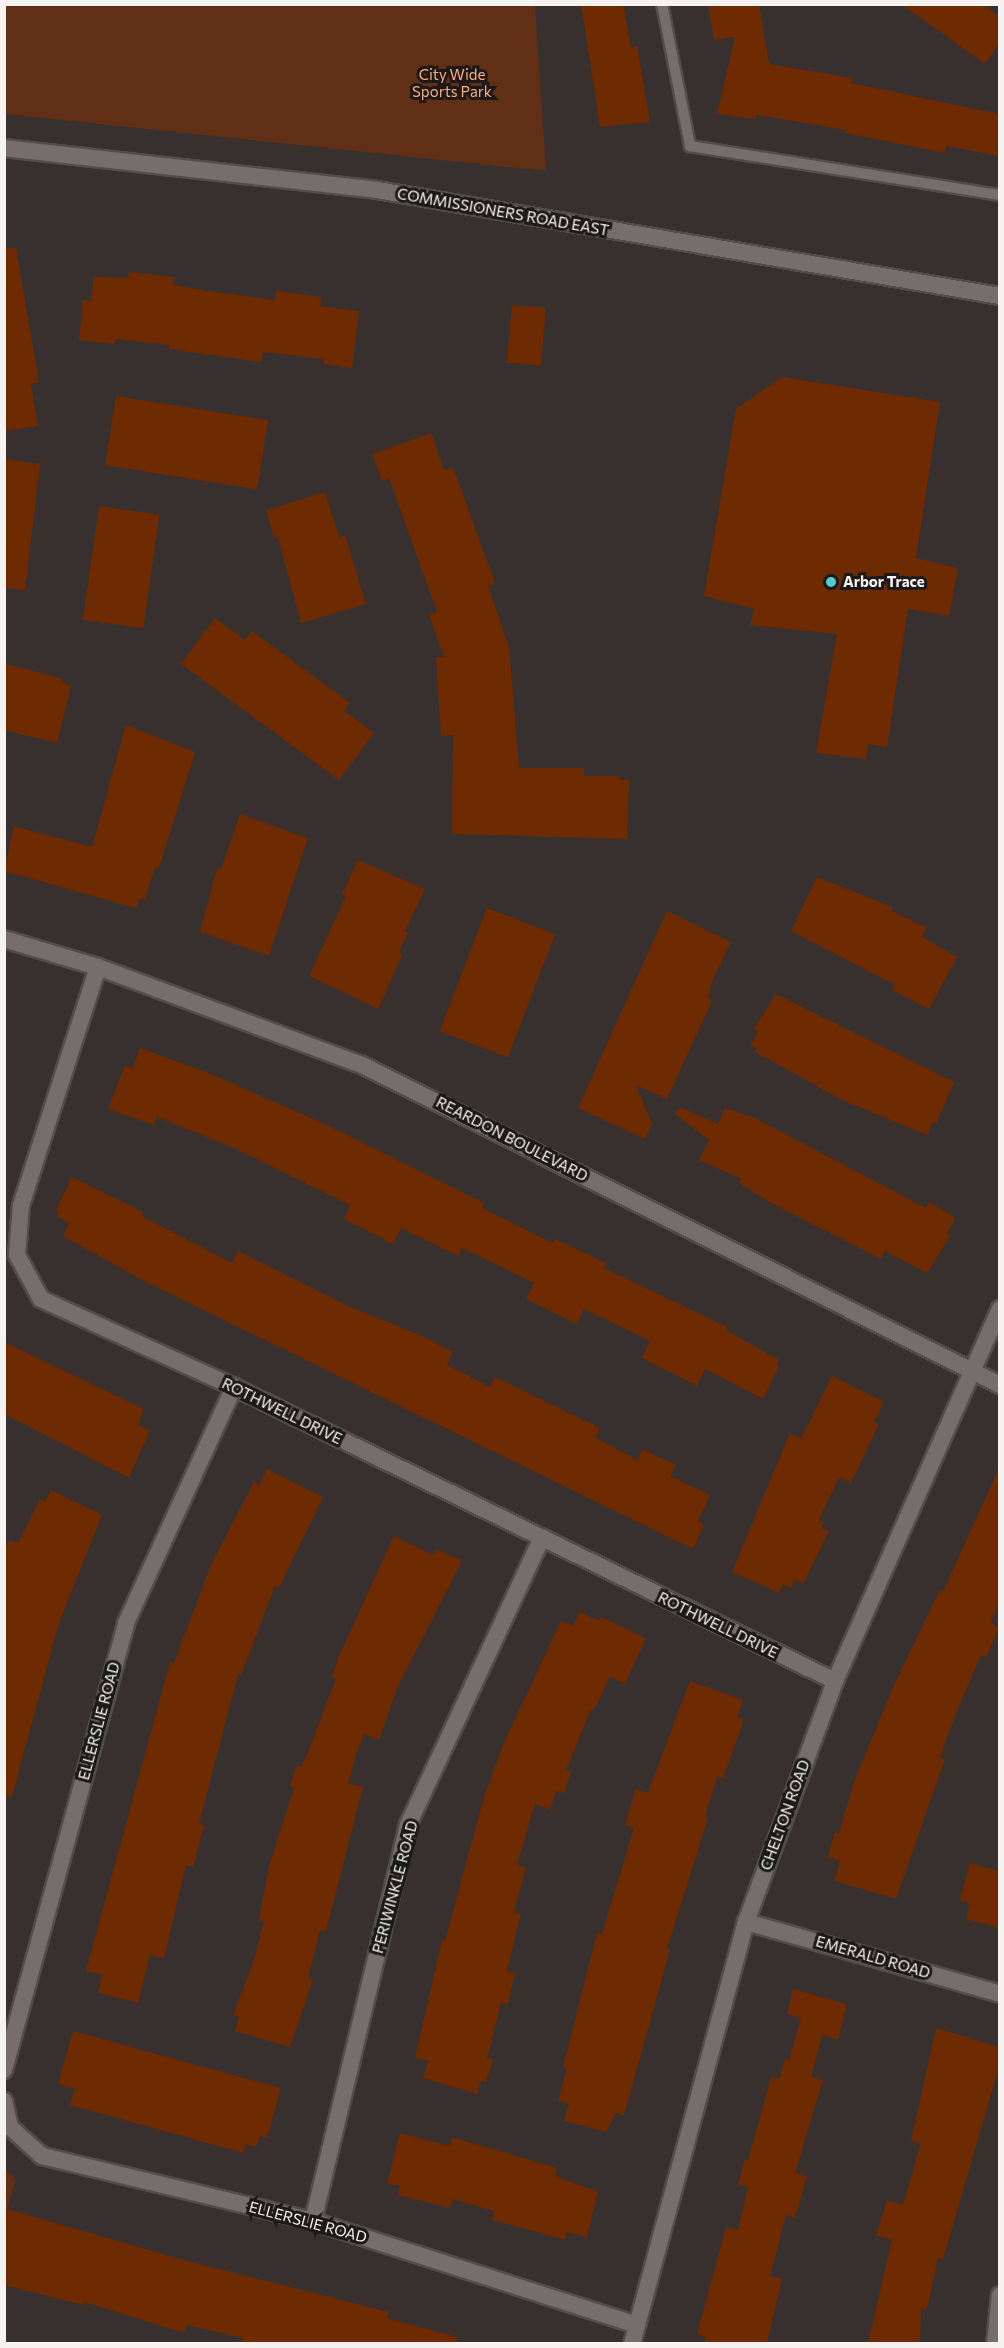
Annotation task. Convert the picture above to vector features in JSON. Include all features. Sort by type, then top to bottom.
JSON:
[{"type":"street","name":"COMMISSIONERS ROAD EAST","points":[[4,148],[377,190],[999,296]]},
{"type":"street","name":"REARDON BOULEVARD","points":[[4,939],[98,967],[362,1065],[999,1385]]},
{"type":"street","name":"ROTHWELL DRIVE","points":[[98,967],[21,1205],[17,1255],[41,1299],[234,1387],[835,1681]]},
{"type":"street","name":"CHELTON ROAD","points":[[632,2343],[746,1922],[835,1681],[999,1309]]},
{"type":"street","name":"ELLERSLIE ROAD","points":[[4,2070],[126,1623],[234,1387]]},
{"type":"street","name":"PERIWINKLE ROAD","points":[[313,2221],[408,1825],[542,1538]]},
{"type":"street","name":"EMERALD ROAD","points":[[746,1922],[999,1994]]},
{"type":"street","name":"ELLERSLIE ROAD","points":[[4,2101],[10,2127],[42,2156],[313,2221],[637,2325]]},
{"type":"street","points":[[995,2343],[999,2295]]},
{"type":"lane","points":[[662,4],[690,146],[999,195]]},
{"type":"green space","name":"City Wide Sports Park","points":[[5,4],[535,5],[546,171],[5,114]]},
{"type":"green space","points":[[5,2169],[16,2179],[5,2217]]},
{"type":"building","points":[[581,4],[623,4],[631,48],[637,46],[650,122],[600,127]]},
{"type":"building","points":[[708,4],[759,4],[769,64],[852,78],[851,83],[999,114],[999,156],[946,146],[945,153],[845,133],[846,130],[757,115],[756,119],[717,114],[735,37],[714,40]]},
{"type":"building","points":[[901,4],[983,4],[999,17],[999,44],[985,64]]},
{"type":"building","points":[[4,248],[16,248],[39,382],[31,384],[38,426],[4,431]]},
{"type":"building","points":[[129,272],[174,277],[173,285],[275,300],[276,291],[321,297],[320,306],[359,311],[352,368],[324,364],[324,359],[263,352],[261,362],[169,349],[170,345],[115,339],[115,344],[79,340],[83,300],[91,301],[94,276],[128,279]]},
{"type":"building","points":[[512,305],[546,308],[541,366],[507,363]]},
{"type":"building","name":"Arbor Trace","points":[[782,377],[940,402],[916,558],[958,568],[949,616],[908,609],[887,747],[868,744],[866,759],[816,753],[837,634],[750,625],[754,609],[704,596],[736,409]]},
{"type":"building","points":[[116,396],[268,420],[257,489],[105,465]]},
{"type":"building","points":[[431,433],[444,470],[453,467],[495,583],[488,586],[509,647],[519,768],[584,768],[584,776],[619,776],[619,780],[629,780],[627,839],[452,834],[453,735],[441,736],[436,657],[444,657],[429,615],[437,612],[389,478],[382,481],[372,454]]},
{"type":"building","points":[[4,459],[40,464],[25,590],[4,588]]},
{"type":"building","points":[[325,492],[339,537],[345,535],[366,604],[301,623],[278,537],[274,538],[266,510]]},
{"type":"building","points":[[99,506],[159,514],[143,628],[83,620]]},
{"type":"building","points":[[215,618],[245,640],[252,631],[350,703],[344,711],[374,733],[339,780],[181,664]]},
{"type":"building","points":[[4,663],[63,679],[62,683],[71,686],[57,743],[4,730]]},
{"type":"building","points":[[126,725],[195,752],[159,868],[155,867],[145,899],[139,899],[136,908],[4,871],[14,826],[92,847]]},
{"type":"building","points":[[240,814],[308,838],[269,956],[200,932],[217,868],[221,869]]},
{"type":"building","points":[[358,860],[425,889],[405,931],[408,933],[399,952],[402,955],[378,1009],[309,976],[346,896],[342,894]]},
{"type":"building","points":[[817,877],[892,907],[892,911],[927,928],[922,937],[957,957],[929,1009],[892,990],[895,985],[791,931]]},
{"type":"building","points":[[487,908],[555,934],[508,1057],[440,1031]]},
{"type":"building","points":[[667,911],[731,942],[712,981],[708,997],[712,1001],[667,1099],[636,1085],[652,1124],[645,1139],[578,1108]]},
{"type":"building","points":[[776,994],[954,1082],[937,1122],[933,1122],[927,1135],[842,1100],[755,1052],[757,1048],[750,1046],[758,1031],[754,1029]]},
{"type":"building","points":[[140,1048],[211,1074],[327,1125],[484,1203],[482,1208],[553,1243],[555,1239],[606,1263],[604,1268],[727,1327],[726,1330],[779,1360],[776,1365],[779,1367],[763,1399],[705,1369],[697,1386],[642,1358],[650,1341],[584,1309],[577,1324],[526,1299],[534,1283],[462,1248],[458,1256],[401,1228],[393,1244],[344,1219],[350,1205],[234,1148],[157,1117],[154,1125],[108,1109],[125,1065],[133,1068]]},
{"type":"building","points":[[680,1107],[718,1124],[725,1108],[753,1117],[926,1208],[929,1202],[950,1214],[955,1219],[947,1234],[950,1236],[927,1273],[885,1251],[881,1259],[771,1203],[740,1184],[741,1179],[699,1160],[709,1140],[675,1114]]},
{"type":"building","points":[[72,1177],[143,1212],[142,1216],[232,1263],[238,1251],[348,1306],[420,1335],[453,1352],[447,1365],[490,1387],[495,1377],[600,1428],[596,1438],[637,1460],[642,1449],[676,1465],[670,1476],[710,1495],[698,1521],[704,1524],[693,1549],[144,1281],[63,1236],[69,1223],[57,1217],[59,1212],[56,1210]]},
{"type":"building","points":[[4,1342],[144,1409],[138,1425],[150,1430],[129,1478],[4,1414]]},
{"type":"building","points":[[832,1376],[884,1402],[874,1422],[879,1424],[851,1483],[839,1477],[819,1520],[824,1522],[821,1528],[829,1531],[803,1584],[795,1580],[791,1588],[783,1584],[779,1593],[732,1572],[790,1433],[801,1439]]},
{"type":"building","points":[[999,1468],[999,1603],[991,1622],[999,1628],[986,1657],[981,1655],[954,1718],[940,1758],[945,1759],[896,1899],[834,1881],[840,1861],[828,1857],[835,1832],[839,1833],[855,1779],[895,1683],[940,1590],[943,1592]]},
{"type":"building","points":[[267,1469],[323,1497],[279,1588],[275,1586],[241,1675],[238,1674],[199,1824],[204,1825],[193,1867],[186,1865],[164,1959],[150,1955],[138,2003],[98,1993],[102,1975],[86,1971],[170,1662],[174,1663],[211,1565],[254,1482],[259,1485]]},
{"type":"building","points":[[51,1490],[102,1515],[59,1623],[12,1796],[4,1795],[4,1552],[9,1540],[18,1543],[40,1499],[45,1502]]},
{"type":"building","points":[[394,1536],[433,1555],[436,1549],[462,1561],[398,1686],[379,1740],[364,1734],[355,1758],[348,1783],[363,1787],[326,1931],[320,1930],[308,1978],[313,1979],[290,2047],[235,2031],[239,2017],[233,2015],[254,1960],[264,1921],[259,1920],[269,1866],[294,1788],[290,1787],[296,1766],[301,1767],[309,1750],[336,1679],[332,1677],[338,1658]]},
{"type":"building","points":[[580,1612],[599,1621],[601,1617],[646,1638],[625,1684],[610,1677],[594,1710],[591,1709],[566,1770],[571,1772],[564,1793],[556,1791],[550,1810],[535,1804],[517,1865],[526,1867],[514,1912],[521,1913],[507,1971],[515,1973],[508,2004],[501,2003],[487,2059],[493,2060],[486,2082],[481,2081],[477,2094],[423,2078],[428,2061],[415,2058],[442,1940],[445,1941],[484,1797],[503,1745],[561,1621],[573,1626]]},
{"type":"building","points":[[690,1681],[743,1700],[737,1718],[744,1720],[723,1778],[717,1777],[705,1817],[708,1818],[667,1949],[670,1950],[624,2115],[616,2113],[606,2132],[564,2121],[569,2104],[558,2101],[567,2068],[563,2067],[597,1933],[602,1934],[634,1828],[625,1825],[636,1789],[648,1793]]},
{"type":"building","points":[[970,1863],[999,1871],[999,1928],[966,1919],[970,1904],[960,1900]]},
{"type":"building","points":[[793,1989],[847,2004],[838,2040],[822,2035],[811,2077],[823,2080],[795,2173],[807,2176],[795,2218],[786,2215],[770,2276],[782,2279],[767,2343],[704,2343],[706,2337],[697,2334],[726,2227],[738,2230],[748,2187],[738,2184],[745,2159],[748,2160],[771,2077],[779,2079],[785,2059],[789,2060],[801,2018],[787,2014]]},
{"type":"building","points":[[936,2028],[999,2047],[999,2067],[943,2259],[938,2258],[927,2310],[921,2308],[920,2343],[868,2343],[892,2240],[876,2235],[887,2200],[903,2205],[921,2143],[911,2141]]},
{"type":"building","points":[[73,2031],[281,2088],[267,2138],[260,2136],[256,2147],[246,2144],[243,2153],[70,2105],[75,2089],[58,2084]]},
{"type":"building","points":[[400,2133],[450,2146],[452,2137],[557,2168],[555,2176],[598,2192],[587,2237],[567,2232],[565,2240],[492,2220],[494,2211],[452,2199],[450,2208],[398,2195],[400,2186],[387,2183]]},
{"type":"building","points":[[4,2208],[183,2260],[389,2312],[387,2318],[457,2337],[456,2343],[241,2343],[243,2338],[186,2325],[184,2333],[84,2302],[83,2305],[4,2285]]},
{"type":"place","name":"Arbor Trace","points":[[831,582]]}]
